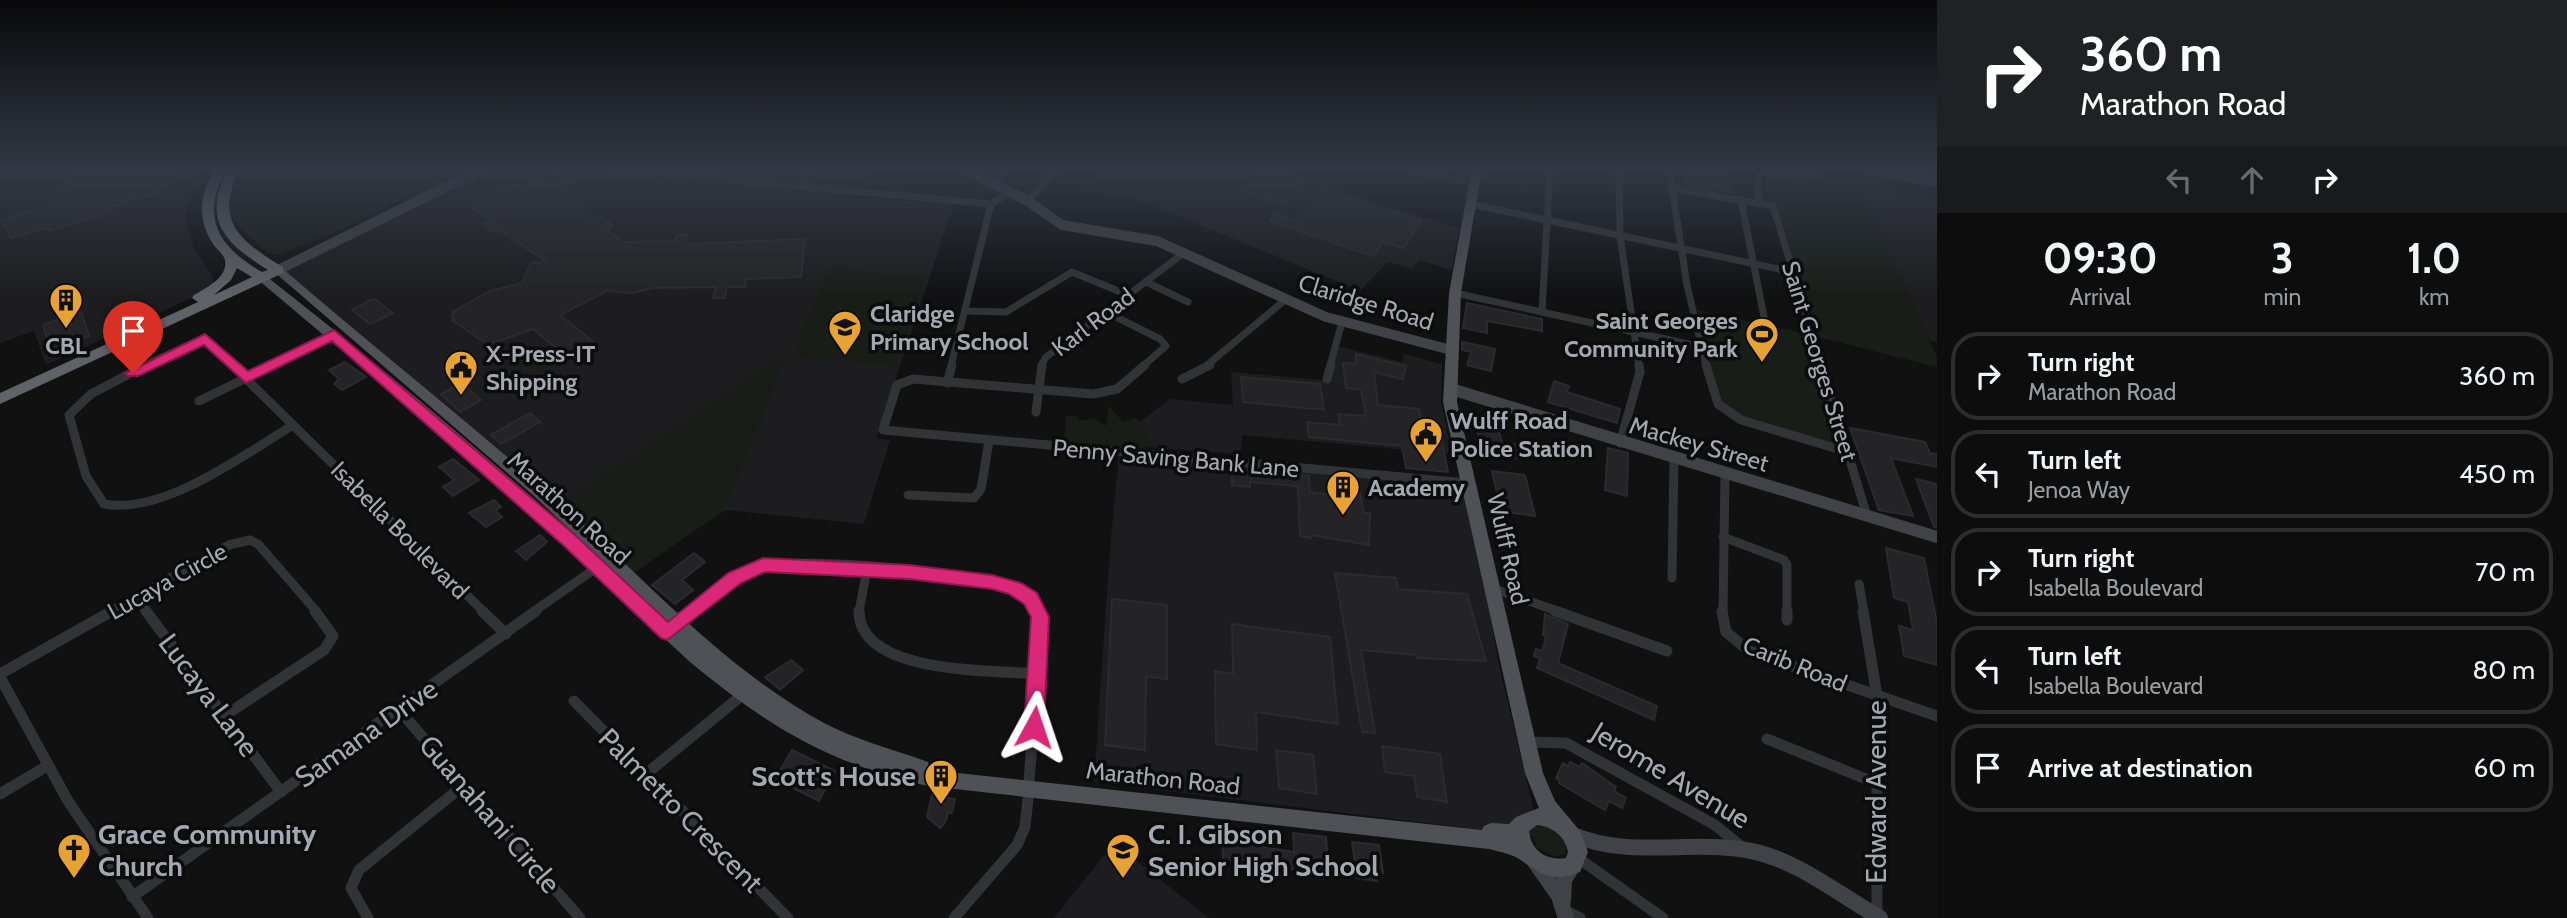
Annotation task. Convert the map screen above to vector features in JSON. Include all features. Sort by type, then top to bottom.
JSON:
[{"type":"highway","points":[[206,211],[207,225],[232,258],[266,272]]},
{"type":"highway","points":[[221,211],[221,219],[234,239],[266,272]]},
{"type":"highway","points":[[191,303],[220,284],[231,270],[232,258]]},
{"type":"highway","points":[[0,391],[191,303],[266,272]]},
{"type":"highway","points":[[0,399],[266,272]]},
{"type":"main road","points":[[266,272],[387,211]]},
{"type":"main road","points":[[266,272],[394,211]]},
{"type":"main road","name":"Wulff Road","points":[[1470,211],[1455,293],[1450,402],[1534,773],[1548,807],[1568,830]]},
{"type":"main road","name":"Marathon Road","points":[[266,272],[334,335],[673,629],[767,698],[830,737],[879,756],[927,769],[1029,785],[1489,840],[1528,854]]},
{"type":"main road","name":"Marathon Road","points":[[266,272],[576,525],[673,629],[741,696],[800,733],[882,768],[928,778],[1029,785],[1494,833],[1512,833],[1522,824]]},
{"type":"main road","name":"Mackey Street","points":[[1451,389],[1620,443],[1937,537]]},
{"type":"main road","name":"Wulff Road","points":[[1522,824],[1531,814],[1534,773]]},
{"type":"main road","points":[[1536,816],[1568,830],[1576,858],[1564,880],[1570,916],[1551,883],[1521,841],[1522,824],[1536,816]]},
{"type":"main road","name":"Jerome Avenue","points":[[1568,830],[1584,840],[1620,846],[1746,850],[1771,858],[1878,918]]},
{"type":"main road","name":"Jerome Avenue","points":[[1576,858],[1620,846]]},
{"type":"main road","points":[[1528,854],[1538,863],[1557,870],[1576,858]]},
{"type":"street","points":[[947,383],[989,211]]},
{"type":"street","name":"Claridge Road","points":[[1041,211],[1062,225],[1147,238],[1185,252],[1285,300],[1342,321],[1451,350]]},
{"type":"street","points":[[1503,211],[1793,272]]},
{"type":"street","points":[[1542,312],[1547,211]]},
{"type":"street","points":[[1620,211],[1620,236],[1640,372],[1620,443]]},
{"type":"street","points":[[1675,211],[1713,394],[1726,412],[1741,420],[1848,452]]},
{"type":"street","points":[[1743,211],[1751,263],[1764,317]]},
{"type":"street","name":"Saint Georges Street","points":[[1774,211],[1867,516]]},
{"type":"street","name":"Karl Road","points":[[1036,412],[1039,369],[1046,357],[1185,252]]},
{"type":"street","points":[[965,311],[991,314],[1011,310],[1072,272],[1083,274],[1128,295]]},
{"type":"street","points":[[1146,282],[1188,302]]},
{"type":"street","points":[[1455,293],[1702,347]]},
{"type":"street","points":[[1182,379],[1211,364],[1285,300]]},
{"type":"street","points":[[883,430],[897,385],[913,379],[1038,391],[1108,393],[1124,384],[1165,349],[1165,342],[1107,312]]},
{"type":"street","points":[[1327,379],[1342,321]]},
{"type":"street","points":[[199,401],[334,335]]},
{"type":"street","name":"Isabella Boulevard","points":[[294,425],[154,501],[132,506],[111,506],[94,494],[69,419],[70,411],[80,401],[205,338],[294,425],[506,634]]},
{"type":"street","name":"Penny Saving Bank Lane","points":[[883,430],[1468,483]]},
{"type":"street","points":[[908,495],[974,498],[981,489],[989,441]]},
{"type":"street","points":[[1672,578],[1674,458]]},
{"type":"street","name":"Carib Road","points":[[1725,473],[1723,622],[1726,632],[1736,643],[1749,651],[1937,716]]},
{"type":"street","points":[[1723,537],[1784,560],[1787,565],[1787,620]]},
{"type":"street","name":"Lucaya Circle","points":[[0,676],[229,545],[250,540],[258,544],[330,628],[332,639],[324,650],[224,716]]},
{"type":"street","points":[[673,629],[735,578],[763,565],[867,569],[985,580],[1023,593],[1037,607],[1040,617],[1038,674],[1025,827],[1017,845],[954,918]]},
{"type":"street","name":"Samana Drive","points":[[132,897],[400,710],[599,566]]},
{"type":"street","points":[[867,569],[859,620],[868,640],[885,653],[910,660],[1038,674]]},
{"type":"street","name":"Edward Avenue","points":[[1859,584],[1877,695],[1878,918]]},
{"type":"street","points":[[1492,588],[1667,651]]},
{"type":"street","name":"Lucaya Lane","points":[[136,598],[281,792]]},
{"type":"street","points":[[0,676],[47,766],[114,875],[148,918]]},
{"type":"street","points":[[646,774],[741,696]]},
{"type":"street","name":"Palmetto Crescent","points":[[574,701],[788,918]]},
{"type":"street","name":"Guanahani Circle","points":[[400,710],[580,918]]},
{"type":"street","points":[[1767,739],[1876,783]]},
{"type":"street","name":"Jerome Avenue","points":[[1527,742],[1566,743],[1715,825],[1746,850]]},
{"type":"street","points":[[0,794],[47,766]]},
{"type":"street","points":[[368,918],[351,888],[359,870],[464,785]]},
{"type":"street","points":[[1576,858],[1663,918]]},
{"type":"shaded area","points":[[0,211],[186,211],[185,216],[193,246],[213,277],[213,288],[46,365],[34,331],[0,343]]},
{"type":"shaded area","points":[[229,211],[380,211],[341,230],[278,255],[268,253],[228,217]]},
{"type":"shaded area","points":[[406,211],[952,211],[876,438],[890,440],[864,524],[725,510],[627,577],[282,273]]},
{"type":"shaded area","points":[[1165,211],[1405,211],[1459,228],[1452,270],[1419,260],[1412,269],[1388,262],[1360,291]]},
{"type":"shaded area","points":[[1773,211],[1872,211],[1937,357],[1937,367],[1806,334]]},
{"type":"shaded area","points":[[1871,211],[1937,211],[1937,342],[1930,341]]},
{"type":"shaded area","points":[[829,268],[925,277],[895,366],[793,356]]},
{"type":"shaded area","name":"Saint Georges Community Park","points":[[1697,310],[1806,334],[1840,446],[1772,428],[1738,414],[1725,405],[1717,395]]},
{"type":"shaded area","points":[[1333,345],[1402,362],[1404,354],[1442,364],[1441,401],[1452,454],[1242,435],[1241,454],[1145,447],[1136,425],[1170,399],[1233,405],[1231,372],[1322,380]]},
{"type":"shaded area","points":[[786,354],[725,510],[631,575],[554,508]]},
{"type":"shaded area","points":[[1109,406],[1123,422],[1135,418],[1147,428],[1146,451],[1064,444],[1066,416],[1076,416],[1081,421],[1094,418],[1106,426]]},
{"type":"shaded area","points":[[1119,455],[1462,486],[1485,583],[1498,661],[1540,837],[1094,782]]},
{"type":"shaded area","points":[[1540,825],[1557,830],[1568,845],[1565,854],[1555,857],[1537,848],[1532,833]]},
{"type":"shaded area","name":"C. I. Gibson Senior High School","points":[[1114,843],[1209,918],[1054,918]]},
{"type":"building","points":[[32,211],[113,212],[48,231],[46,228],[11,238],[1,220]]},
{"type":"building","points":[[476,211],[578,211],[593,222],[601,217],[612,224],[607,230],[624,242],[675,241],[677,235],[687,235],[685,244],[805,239],[801,277],[746,279],[745,287],[727,287],[725,298],[713,298],[716,287],[652,288],[633,293],[607,291],[560,315],[595,343],[568,358],[533,329],[488,345],[452,320],[455,319],[451,316],[455,314],[452,312],[490,291],[522,283],[531,263],[547,262],[498,229],[492,231],[483,224],[490,221]]},
{"type":"building","points":[[1307,211],[1390,211],[1422,221],[1403,248],[1383,242],[1373,256],[1270,221],[1276,213],[1298,221]]},
{"type":"building","points":[[372,299],[393,313],[370,324],[352,310]]},
{"type":"building","points":[[1467,303],[1542,319],[1542,331],[1487,321],[1487,333],[1463,328]]},
{"type":"building","name":"CBL","points":[[81,312],[89,336],[51,350],[43,325]]},
{"type":"building","points":[[1462,342],[1495,349],[1491,371],[1467,365],[1471,352],[1462,350]]},
{"type":"building","points":[[1356,354],[1406,366],[1403,379],[1374,372],[1378,405],[1419,409],[1425,436],[1441,438],[1448,472],[1406,468],[1402,446],[1309,437],[1307,422],[1340,425],[1338,414],[1366,416],[1361,390],[1346,388],[1343,363],[1356,364]]},
{"type":"building","points":[[345,362],[366,377],[342,390],[334,384],[339,379],[329,370]]},
{"type":"building","points":[[1241,377],[1320,384],[1324,410],[1243,402]]},
{"type":"building","points":[[1554,381],[1569,386],[1567,392],[1620,409],[1617,423],[1548,402]]},
{"type":"building","name":"X-Press-IT Shipping","points":[[462,383],[481,400],[460,412],[441,394]]},
{"type":"building","points":[[530,413],[540,422],[501,444],[491,435]]},
{"type":"building","points":[[1472,414],[1495,417],[1502,443],[1518,445],[1522,459],[1484,455]]},
{"type":"building","points":[[1850,428],[1925,442],[1930,453],[1937,454],[1937,467],[1891,458],[1913,516],[1879,510]]},
{"type":"building","points":[[1608,448],[1628,453],[1627,496],[1605,490]]},
{"type":"building","points":[[453,459],[479,480],[453,496],[443,487],[454,480],[439,467]]},
{"type":"building","name":"Academy","points":[[1232,469],[1309,476],[1310,492],[1350,497],[1349,491],[1360,492],[1364,513],[1370,513],[1369,545],[1311,535],[1311,538],[1300,536],[1298,486],[1250,482],[1250,487],[1232,485]]},
{"type":"building","points":[[1492,471],[1525,475],[1535,516],[1501,511]]},
{"type":"building","points":[[1916,479],[1937,484],[1937,528],[1934,527]]},
{"type":"building","points":[[494,500],[501,507],[495,510],[502,517],[486,527],[469,513]]},
{"type":"building","points":[[540,535],[547,542],[526,560],[516,551]]},
{"type":"building","points":[[1886,548],[1924,558],[1937,623],[1937,665],[1904,656],[1899,626],[1913,630],[1908,602],[1894,598]]},
{"type":"building","points":[[694,553],[705,562],[682,580],[693,590],[675,604],[652,585]]},
{"type":"building","points":[[1335,573],[1396,578],[1398,589],[1467,594],[1486,661],[1418,658],[1417,655],[1361,650],[1375,733],[1362,732]]},
{"type":"building","points":[[1112,599],[1167,605],[1167,679],[1146,676],[1145,750],[1105,745]]},
{"type":"building","points":[[1545,614],[1568,624],[1558,663],[1657,706],[1654,720],[1537,668],[1540,658],[1534,656],[1536,649],[1542,651],[1546,636],[1543,635]]},
{"type":"building","points":[[1232,624],[1330,637],[1338,724],[1256,712],[1257,750],[1216,744],[1215,671],[1233,674]]},
{"type":"building","points":[[791,660],[803,670],[780,690],[765,677]]},
{"type":"building","points":[[1382,746],[1440,754],[1447,802],[1417,797],[1414,776],[1385,772]]},
{"type":"building","points":[[792,750],[835,771],[819,801],[775,779]]},
{"type":"building","points":[[1276,750],[1313,755],[1317,794],[1279,788]]},
{"type":"building","points":[[1570,762],[1580,767],[1582,763],[1616,787],[1614,791],[1626,798],[1622,808],[1609,801],[1605,810],[1559,783],[1560,780],[1556,778],[1563,763],[1568,766]]},
{"type":"building","name":"Scott's House","points":[[932,795],[955,799],[952,813],[948,812],[946,821],[940,828],[927,817]]},
{"type":"building","points":[[1293,833],[1326,837],[1329,875],[1223,859],[1222,836],[1256,841],[1256,846],[1294,852]]},
{"type":"building","points":[[1352,842],[1379,845],[1383,873],[1376,872],[1377,881],[1357,878]]},
{"type":"place","name":"CBL","points":[[66,330]]},
{"type":"place","name":"Claridge Primary School","points":[[845,357]]},
{"type":"place","name":"Saint Georges Community Park","points":[[1762,364]]},
{"type":"place","name":"X-Press-IT Shipping","points":[[461,397]]},
{"type":"place","name":"Wulff Road Police Station","points":[[1426,464]]},
{"type":"place","name":"Academy","points":[[1343,517]]},
{"type":"place","name":"Scott's House","points":[[941,806]]},
{"type":"place","name":"Grace Community Church","points":[[74,880]]},
{"type":"place","name":"C. I. Gibson Senior High School","points":[[1123,880]]},
{"type":"route","points":[[133,373],[205,338],[246,378],[334,335],[501,479],[630,595],[667,633],[735,578],[763,565],[786,564],[909,572],[1005,584],[1030,598],[1040,617],[1041,645],[1034,727]]}]
